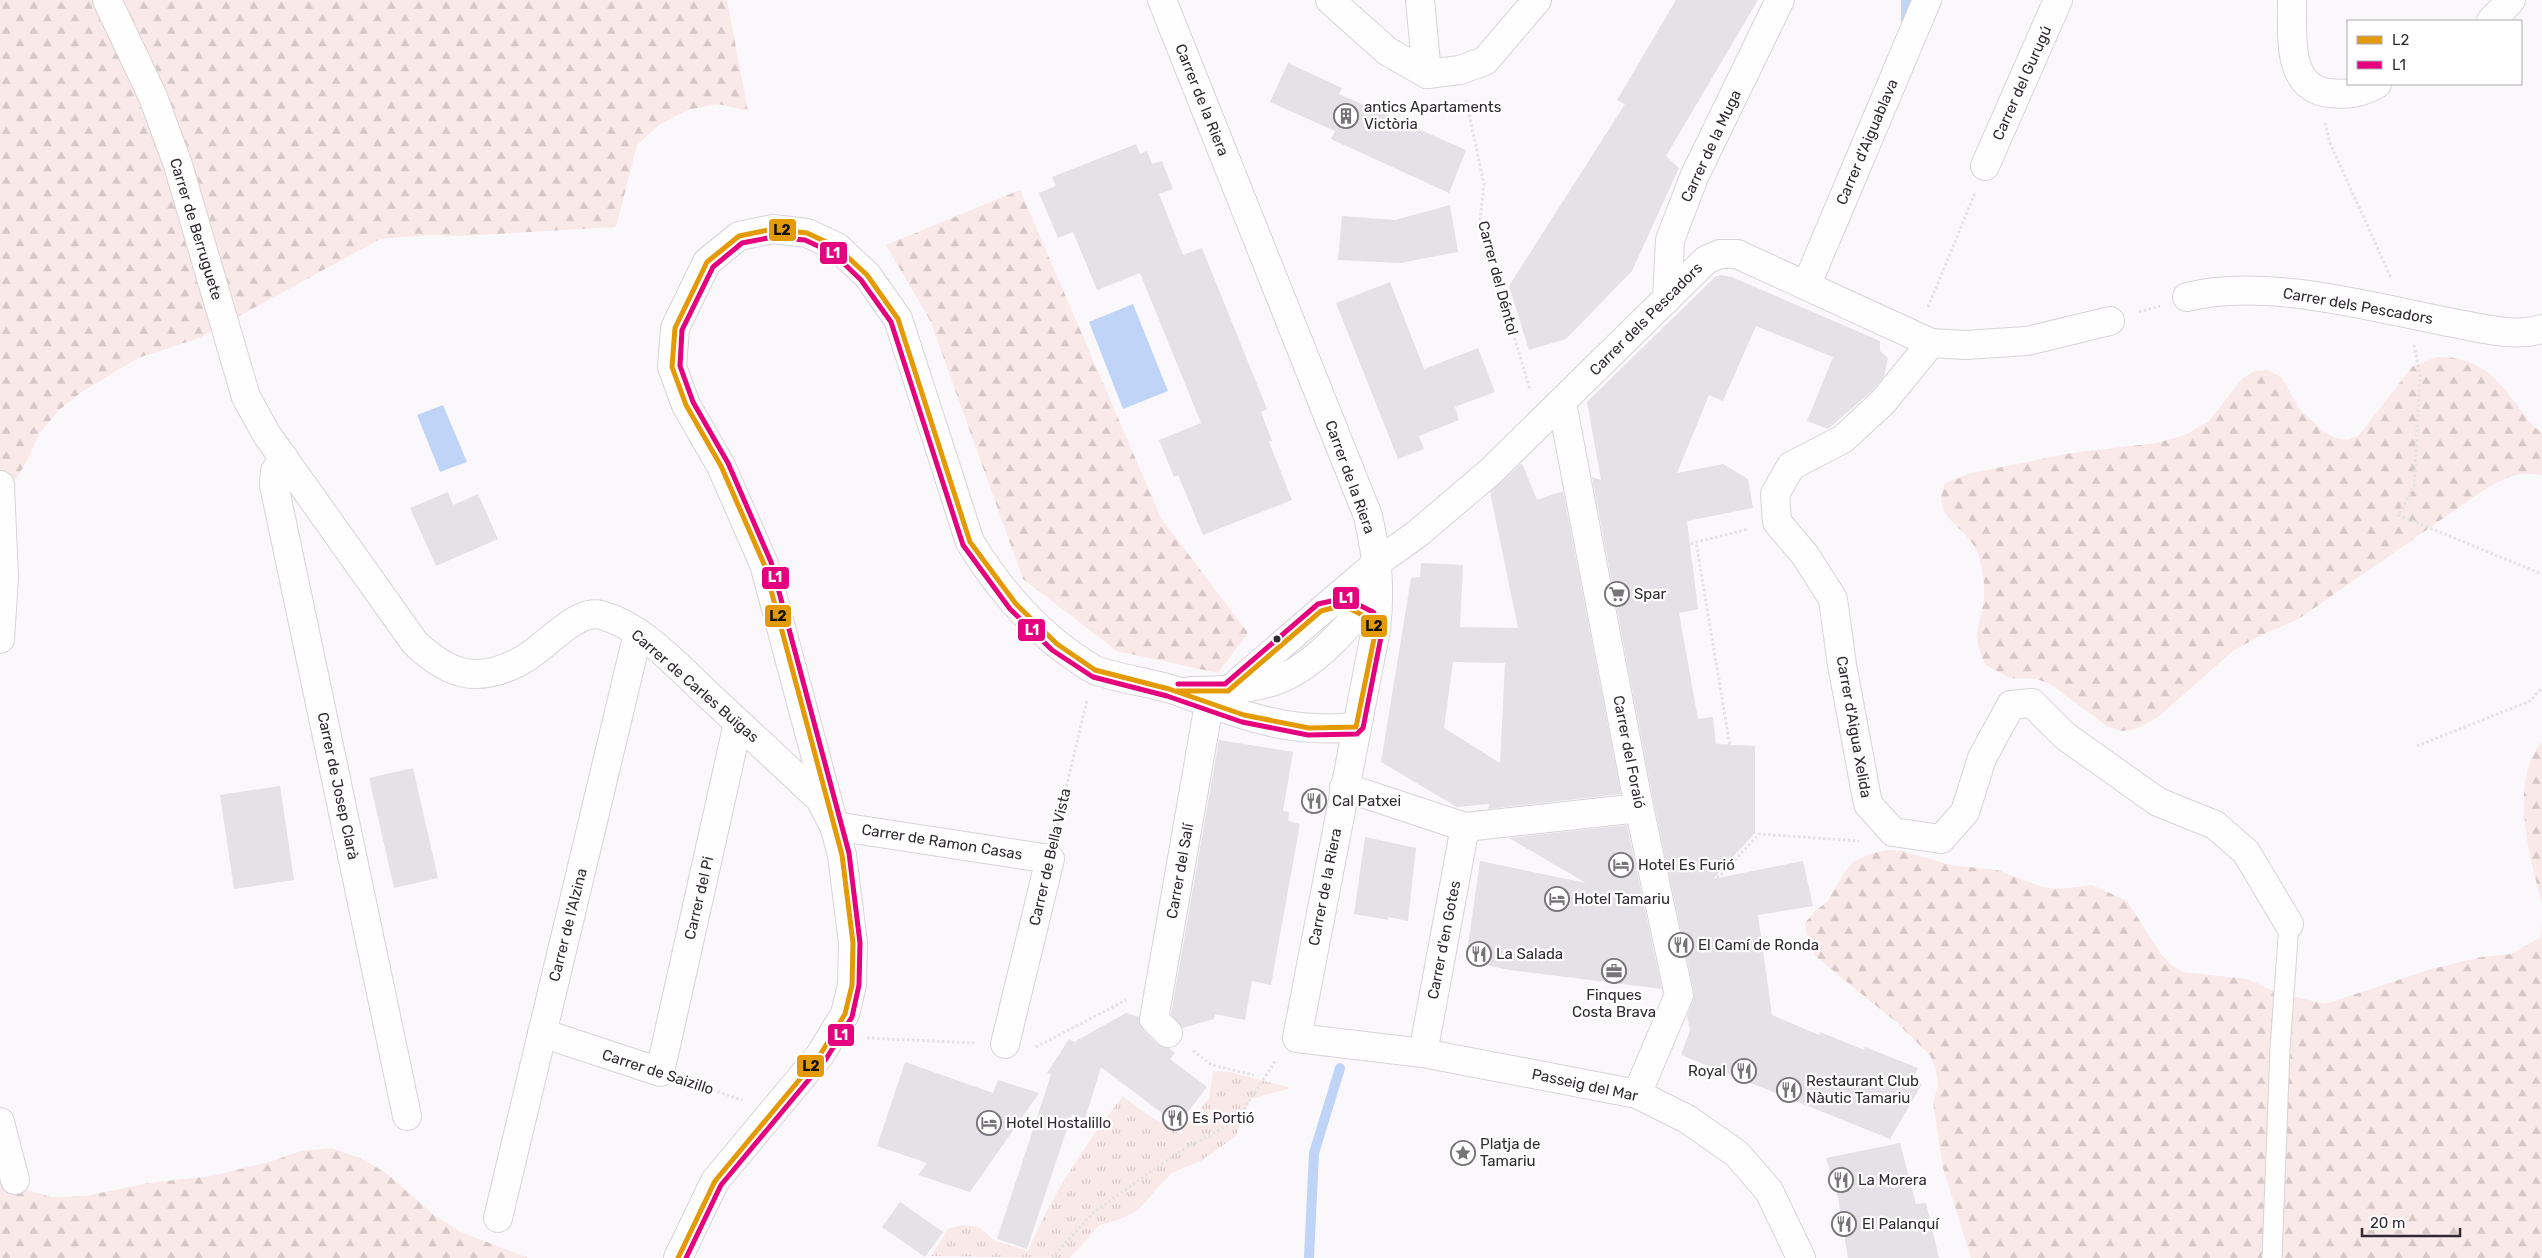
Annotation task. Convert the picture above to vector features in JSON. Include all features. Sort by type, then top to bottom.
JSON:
[{"type":"street","name":"Carrer de Berruguete","points":[[107,0],[153,97],[178,165],[246,397],[267,435],[284,458]]},
{"type":"street","name":"Carrer de la Riera","points":[[1162,0],[1368,516],[1378,562]]},
{"type":"street","points":[[1330,0],[1387,51],[1427,74],[1460,70],[1485,61],[1537,0]]},
{"type":"street","points":[[1420,0],[1427,74]]},
{"type":"street","name":"Carrer de la Muga","points":[[1667,299],[1670,240],[1694,177],[1780,0]]},
{"type":"street","name":"Carrer d'Aiguablava","points":[[1807,284],[1927,0]]},
{"type":"street","name":"Carrer del Gurugú","points":[[1986,166],[2058,0]]},
{"type":"street","points":[[2292,0],[2293,48],[2299,76],[2317,91],[2347,95],[2374,85]]},
{"type":"street","points":[[2492,20],[2511,0]]},
{"type":"street","points":[[678,1258],[715,1182],[820,1055],[844,1014],[852,986],[853,943],[842,855],[764,564],[721,466],[686,405],[672,367],[675,328],[706,262],[739,236],[773,229],[807,233],[837,247],[867,275],[898,319],[970,542],[986,568],[1030,621],[1061,647],[1094,670],[1177,691],[1218,697],[1280,679],[1302,666],[1367,620],[1370,591],[1378,562]]},
{"type":"street","name":"Carrer dels Pescadors","points":[[1218,697],[1378,562],[1417,534],[1482,478],[1562,403],[1706,260],[1720,254],[1737,254],[1807,284],[1924,339],[1965,345],[2028,341],[2110,322]]},
{"type":"street","name":"Carrer dels Pescadors","points":[[2187,297],[2204,293],[2302,294],[2498,331],[2542,329]]},
{"type":"street","points":[[1777,522],[1775,494],[1791,466],[1843,439],[1883,402],[1924,339]]},
{"type":"street","name":"Carrer del Foraió","points":[[1562,403],[1639,808],[1679,995],[1637,1094]]},
{"type":"street","name":"Carrer de Carles Buïgas","points":[[284,458],[415,643],[435,662],[455,671],[473,675],[495,671],[518,663],[578,618],[598,614],[623,622],[666,656],[820,798],[834,826]]},
{"type":"street","name":"Carrer de Josep Clarà","points":[[284,458],[275,471],[274,485],[407,1116]]},
{"type":"street","points":[[0,485],[4,578],[0,639]]},
{"type":"street","name":"Carrer d'Aigua Xelida","points":[[1777,522],[1805,555],[1833,599],[1868,804],[1893,832],[1941,839],[1965,812],[1982,758],[2011,705],[2032,704],[2066,736],[2158,802],[2215,825],[2246,852],[2289,924]]},
{"type":"street","name":"Carrer de la Riera","points":[[1297,1038],[1356,728],[1367,620]]},
{"type":"street","name":"Carrer de l'Alzina","points":[[498,1218],[638,633]]},
{"type":"street","points":[[1218,697],[1240,715],[1279,725],[1328,730],[1356,728]]},
{"type":"street","name":"Carrer del Salí","points":[[1168,1033],[1154,1019],[1218,697]]},
{"type":"street","name":"Carrer del Pi","points":[[660,1072],[738,723]]},
{"type":"street","points":[[1344,787],[1465,827],[1639,808]]},
{"type":"street","name":"Carrer de Ramon Casas","points":[[834,826],[1050,859]]},
{"type":"street","name":"Carrer d'en Gotes","points":[[1423,1053],[1465,827]]},
{"type":"street","name":"Carrer de Bella Vista","points":[[1005,1044],[1050,859]]},
{"type":"street","name":"Carrer de Saizillo","points":[[542,1033],[660,1072]]},
{"type":"street","name":"Passeig del Mar","points":[[1297,1038],[1423,1053],[1637,1094],[1687,1119],[1738,1154],[1769,1191],[1801,1258]]},
{"type":"street","points":[[0,1122],[15,1180]]},
{"type":"lane","points":[[1321,611],[1343,605],[1367,620]]},
{"type":"lane","points":[[2272,1258],[2280,1049],[2289,924]]},
{"type":"path","name":"Carrer del Déntol","points":[[1460,70],[1484,184],[1480,221],[1540,424]]},
{"type":"path","points":[[2317,91],[2330,143],[2407,314],[2420,375],[2414,487],[2398,515],[2542,574]]},
{"type":"path","points":[[1924,339],[1986,166]]},
{"type":"path","points":[[2110,322],[2187,297]]},
{"type":"path","points":[[1593,569],[1777,522]]},
{"type":"path","points":[[1627,738],[1730,746],[1696,542]]},
{"type":"path","name":"Carrer de Bella Vista","points":[[1050,859],[1094,670]]},
{"type":"path","points":[[2417,746],[2530,701],[2542,688]]},
{"type":"path","points":[[1656,888],[1720,876],[1759,834],[1866,842],[1886,825]]},
{"type":"path","points":[[1168,1033],[1212,1065],[1254,1075]]},
{"type":"path","points":[[1052,1258],[1094,1212],[1176,1154],[1237,1120],[1275,1061],[1297,1038]]},
{"type":"path","name":"Carrer de Saizillo","points":[[660,1072],[774,1110]]},
{"type":"green space","points":[[0,0],[727,0],[748,111],[718,104],[687,110],[660,124],[637,145],[616,227],[380,239],[199,338],[138,358],[83,391],[59,410],[39,434],[27,461],[0,505]]},
{"type":"green space","points":[[1020,190],[1161,518],[1248,633],[1218,673],[1117,651],[1023,579],[930,320],[886,245]]},
{"type":"green space","points":[[2437,357],[2450,357],[2472,363],[2482,368],[2506,391],[2530,422],[2542,433],[2542,476],[2519,474],[2484,490],[2297,620],[2270,631],[2234,650],[2158,717],[2134,730],[2121,731],[2107,726],[2050,684],[2037,679],[2009,678],[1986,665],[1977,637],[1984,595],[1984,580],[1979,557],[1968,537],[1946,515],[1942,506],[1941,496],[1945,483],[1971,473],[2071,453],[2156,443],[2185,435],[2209,421],[2242,379],[2254,371],[2268,370],[2281,377],[2301,411],[2323,431],[2335,438],[2347,440],[2359,435],[2413,366]]},
{"type":"green space","points":[[2542,742],[2542,903],[2528,843],[2524,798],[2526,777],[2532,758]]},
{"type":"green space","points":[[1887,850],[1902,851],[1950,865],[1997,870],[2043,887],[2059,889],[2092,885],[2127,901],[2160,953],[2171,965],[2183,972],[2247,979],[2276,992],[2325,1004],[2428,970],[2481,957],[2511,954],[2541,937],[2542,919],[2542,1258],[1971,1258],[1943,1168],[1933,1102],[1938,1087],[1936,1070],[1930,1055],[1895,1021],[1815,956],[1807,938],[1805,923],[1815,911],[1827,902],[1853,862],[1870,854]]},
{"type":"green space","points":[[1213,1071],[1230,1072],[1291,1088],[1250,1099],[1236,1136],[1201,1161],[1171,1173],[1137,1211],[1118,1220],[1099,1225],[1070,1258],[931,1256],[949,1228],[964,1225],[979,1227],[995,1241],[1028,1251],[1048,1209],[1070,1170],[1123,1096],[1143,1112],[1180,1134],[1209,1098]]},
{"type":"green space","points":[[332,1148],[360,1158],[386,1173],[435,1216],[461,1232],[528,1258],[0,1258],[0,1172],[20,1188],[51,1197],[85,1196],[149,1183],[212,1176],[272,1161],[301,1151]]},
{"type":"water","points":[[1133,304],[1168,391],[1123,409],[1089,322]]},
{"type":"water","points":[[443,405],[467,462],[440,472],[417,415]]},
{"type":"building","points":[[1676,0],[1758,0],[1666,156],[1679,168],[1632,271],[1566,339],[1529,350],[1509,286],[1625,104],[1617,100]]},
{"type":"building","name":"antics Apartaments Victòria","points":[[1288,63],[1342,88],[1339,94],[1466,150],[1449,193],[1331,139],[1335,131],[1270,102]]},
{"type":"building","points":[[1136,144],[1140,154],[1147,151],[1152,164],[1162,161],[1173,189],[1159,194],[1183,255],[1202,248],[1267,409],[1261,412],[1272,441],[1269,442],[1292,500],[1203,535],[1178,475],[1174,477],[1159,440],[1201,423],[1140,273],[1097,290],[1073,232],[1058,238],[1039,193],[1056,186],[1052,177]]},
{"type":"building","points":[[1450,205],[1458,252],[1400,263],[1338,260],[1342,216],[1395,220]]},
{"type":"building","points":[[1721,275],[1732,277],[1880,341],[1880,351],[1888,358],[1884,376],[1872,391],[1828,429],[1807,421],[1833,357],[1756,326],[1723,401],[1709,395],[1677,473],[1723,464],[1748,479],[1753,508],[1687,521],[1698,609],[1679,613],[1698,719],[1713,717],[1716,744],[1755,746],[1755,833],[1713,879],[1803,861],[1813,906],[1758,915],[1772,1015],[1819,1035],[1820,1032],[1864,1050],[1865,1047],[1918,1068],[1913,1079],[1922,1084],[1890,1139],[1681,1055],[1690,1030],[1687,1016],[1693,1001],[1694,992],[1652,794],[1592,477],[1601,480],[1587,402],[1715,277]]},
{"type":"building","points":[[1390,282],[1424,369],[1478,348],[1495,392],[1455,407],[1459,420],[1419,436],[1424,449],[1398,459],[1336,303]]},
{"type":"building","points":[[1522,463],[1537,500],[1563,491],[1621,794],[1488,809],[1489,804],[1457,807],[1381,762],[1411,578],[1420,577],[1421,563],[1463,565],[1460,627],[1518,628],[1490,492]],"holes":[[[1453,662],[1505,663],[1500,763],[1444,728]]]},
{"type":"building","points":[[448,492],[453,505],[478,494],[498,539],[436,566],[410,508]]},
{"type":"building","points":[[1219,740],[1293,752],[1283,811],[1289,812],[1288,821],[1300,824],[1271,985],[1252,981],[1245,1020],[1215,1014],[1214,1019],[1182,1028],[1171,1014]]},
{"type":"building","points":[[413,768],[438,878],[394,888],[369,778]]},
{"type":"building","points":[[280,786],[294,880],[234,889],[220,795]]},
{"type":"building","points":[[1627,825],[1662,989],[1509,970],[1466,960],[1480,861],[1586,883],[1509,838]]},
{"type":"building","points":[[1365,837],[1416,848],[1408,921],[1388,917],[1388,920],[1354,914]]},
{"type":"building","points":[[1126,1013],[1139,1017],[1143,1030],[1157,1044],[1169,1048],[1175,1053],[1170,1059],[1207,1087],[1178,1125],[1101,1067],[1085,1119],[1072,1114],[1027,1249],[997,1239],[1051,1075],[1047,1073],[1069,1039],[1074,1042]]},
{"type":"building","points":[[905,1062],[993,1093],[998,1080],[1039,1093],[970,1192],[918,1175],[927,1163],[877,1146]]},
{"type":"building","points":[[1900,1143],[1916,1204],[1926,1203],[1939,1258],[1848,1258],[1838,1198],[1826,1158]]},
{"type":"building","points":[[900,1202],[943,1232],[925,1257],[882,1227]]},
{"type":"waterway","points":[[1906,0],[1906,20]]},
{"type":"waterway","points":[[1309,1258],[1314,1153],[1340,1068]]},
{"type":"transit line","name":"L2","points":[[678,1258],[715,1181],[820,1055],[845,1014],[852,985],[853,943],[842,855],[764,564],[721,466],[686,405],[672,367],[675,328],[707,262],[739,236],[773,229],[807,233],[837,247],[867,275],[898,319],[970,542],[1016,604],[1057,644],[1095,670],[1169,689],[1244,715],[1309,728],[1356,727],[1376,629],[1368,618],[1343,605],[1321,611],[1228,691],[1177,691]]},
{"type":"transit line","name":"L1","points":[[686,1258],[721,1185],[826,1059],[852,1017],[859,985],[860,943],[849,853],[771,562],[728,463],[693,402],[680,366],[682,330],[713,267],[742,243],[773,237],[805,240],[833,253],[861,280],[891,322],[963,545],[1010,609],[1052,650],[1093,677],[1167,696],[1242,722],[1308,735],[1357,734],[1363,728],[1383,627],[1373,612],[1345,598],[1318,604],[1225,684],[1178,684]]},
{"type":"place","name":"antics Apartaments Victòria","points":[[1346,116]]},
{"type":"place","name":"Spar","points":[[1617,594]]},
{"type":"place","name":"Cal Patxei","points":[[1314,801]]},
{"type":"place","name":"Hotel Es Furió","points":[[1621,865]]},
{"type":"place","name":"Hotel Tamariu","points":[[1557,899]]},
{"type":"place","name":"El Camí de Ronda","points":[[1681,945]]},
{"type":"place","name":"La Salada","points":[[1479,954]]},
{"type":"place","name":"Finques Costa Brava","points":[[1614,971]]},
{"type":"place","name":"Royal","points":[[1744,1071]]},
{"type":"place","name":"Restaurant Club Nàutic Tamariu","points":[[1789,1090]]},
{"type":"place","name":"Es Portió","points":[[1175,1118]]},
{"type":"place","name":"Hotel Hostalillo","points":[[989,1123]]},
{"type":"place","name":"Platja de Tamariu","points":[[1463,1153]]},
{"type":"place","name":"La Morera","points":[[1841,1180]]},
{"type":"place","name":"El Palanquí","points":[[1844,1224]]}]
